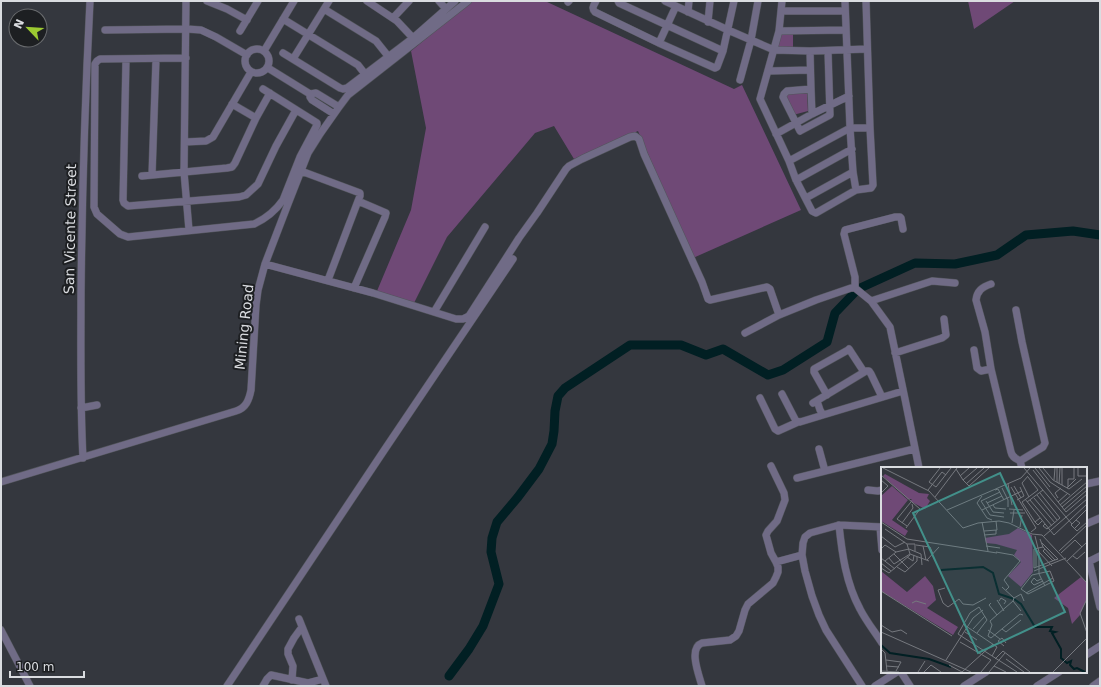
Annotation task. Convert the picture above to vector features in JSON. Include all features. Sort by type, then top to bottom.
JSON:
[{"type":"street","name":"San Vicente Street","points":[[82,458],[82,225],[90,1]]},
{"type":"street","points":[[186,1],[187,29],[184,172],[189,230]]},
{"type":"street","points":[[207,1],[227,9],[247,20]]},
{"type":"street","points":[[240,31],[258,1]]},
{"type":"street","points":[[264,51],[294,1]]},
{"type":"street","points":[[293,59],[329,1]]},
{"type":"street","points":[[367,1],[398,21],[413,38]]},
{"type":"street","points":[[439,1],[446,9]]},
{"type":"street","points":[[283,53],[340,88],[347,88],[413,38],[455,1]]},
{"type":"street","name":"Mining Road","points":[[1,482],[236,411],[246,405],[251,390],[258,290],[266,264],[308,153],[339,107],[354,89],[468,1]]},
{"type":"street","points":[[596,1],[593,8],[594,12],[714,68],[717,67],[722,51],[734,1]]},
{"type":"street","points":[[618,1],[619,3],[722,51]]},
{"type":"street","points":[[665,1],[708,22],[774,50],[810,52],[867,49]]},
{"type":"street","points":[[688,12],[689,1]]},
{"type":"street","points":[[708,22],[710,1]]},
{"type":"street","points":[[740,80],[751,40],[758,1]]},
{"type":"street","points":[[782,1],[779,31],[760,99],[789,161],[796,180],[812,211],[816,213],[856,190],[871,188],[873,185],[866,1]]},
{"type":"street","points":[[845,1],[848,96],[853,172],[856,190]]},
{"type":"street","points":[[393,18],[407,2]]},
{"type":"street","points":[[659,43],[676,6]]},
{"type":"street","points":[[324,9],[376,41],[388,56]]},
{"type":"street","points":[[781,11],[845,11]]},
{"type":"street","points":[[283,19],[358,65],[365,74]]},
{"type":"street","points":[[105,30],[201,30],[247,55]]},
{"type":"street","points":[[779,31],[846,30]]},
{"type":"street","points":[[253,50],[264,51],[270,60],[268,68],[258,74],[251,72],[246,66],[245,62],[247,55],[253,50]]},
{"type":"street","points":[[811,89],[787,91],[783,97],[798,130],[801,131],[831,114],[829,105],[828,51]]},
{"type":"street","points":[[810,52],[812,114]]},
{"type":"street","points":[[186,58],[126,60],[100,59],[95,64],[94,207],[97,214],[124,236],[128,237],[254,224],[279,206],[283,200],[300,157],[317,125],[317,122],[263,89]]},
{"type":"street","points":[[152,175],[156,59]]},
{"type":"street","points":[[126,60],[123,200],[124,203],[131,207],[240,197],[246,195],[258,184],[276,146],[296,110]]},
{"type":"street","points":[[268,68],[310,94],[312,100],[334,114]]},
{"type":"street","points":[[768,71],[810,70]]},
{"type":"street","points":[[185,142],[206,141],[213,137],[251,72]]},
{"type":"street","points":[[142,176],[227,168],[232,166],[235,164],[256,118],[270,93]]},
{"type":"street","points":[[310,94],[316,93],[339,107]]},
{"type":"street","points":[[776,134],[848,96]]},
{"type":"street","points":[[323,107],[327,100]]},
{"type":"street","points":[[232,104],[256,118]]},
{"type":"street","points":[[789,161],[850,128],[870,128]]},
{"type":"street","points":[[266,264],[328,280],[456,319],[463,319],[469,316],[519,238],[561,175],[569,166],[635,136],[639,139],[644,154],[702,282],[708,299],[710,300],[769,287],[779,315]]},
{"type":"street","points":[[796,180],[852,149]]},
{"type":"street","points":[[301,171],[360,193],[328,280]]},
{"type":"street","points":[[806,198],[853,172]]},
{"type":"street","points":[[354,288],[386,217],[386,214],[383,212],[358,201]]},
{"type":"street","points":[[903,229],[901,218],[896,217],[845,230],[844,234],[857,290],[871,301],[890,327],[919,467]]},
{"type":"street","points":[[434,312],[484,227]]},
{"type":"street","points":[[227,686],[513,259]]},
{"type":"street","points":[[871,301],[932,281],[956,283]]},
{"type":"street","points":[[991,284],[986,285],[978,291],[976,300],[985,332],[991,369],[1012,455],[1021,464],[1043,447],[1045,439],[1016,310]]},
{"type":"street","points":[[745,333],[779,315],[822,298],[857,290]]},
{"type":"street","points":[[463,319],[468,325]]},
{"type":"street","points":[[895,353],[942,338],[946,335],[944,319]]},
{"type":"street","points":[[828,394],[814,372],[814,369],[849,350],[864,372]]},
{"type":"street","points":[[974,350],[977,368],[981,371],[991,369]]},
{"type":"street","points":[[823,415],[815,402],[864,372],[869,371],[882,397]]},
{"type":"street","points":[[760,398],[775,429],[778,430],[798,422],[903,391]]},
{"type":"street","points":[[782,394],[794,420],[798,422]]},
{"type":"street","points":[[81,408],[98,405]]},
{"type":"street","points":[[819,449],[825,471]]},
{"type":"street","points":[[797,478],[914,449]]},
{"type":"street","points":[[702,686],[696,660],[696,646],[702,643],[730,640],[736,636],[748,604],[772,583],[778,572],[778,567],[771,553],[766,535],[777,521],[785,500],[784,493],[771,466]]},
{"type":"street","points":[[1087,484],[1100,481]]},
{"type":"street","points":[[868,490],[881,490]]},
{"type":"street","points":[[1087,524],[1100,518]]},
{"type":"street","points":[[838,525],[848,582],[860,610],[881,642]]},
{"type":"street","points":[[862,686],[826,630],[819,616],[812,596],[802,555],[803,543],[805,537],[810,533],[838,525],[881,527]]},
{"type":"street","points":[[776,562],[802,555]]},
{"type":"street","points":[[1100,556],[1088,562],[1100,607]]},
{"type":"street","points":[[263,686],[271,675],[308,683],[325,682],[298,619]]},
{"type":"street","points":[[292,680],[293,666],[288,654],[288,649],[302,627]]},
{"type":"street","points":[[1,630],[30,686]]},
{"type":"street","points":[[1087,654],[1100,646]]},
{"type":"street","points":[[875,686],[895,673]]},
{"type":"street","points":[[902,673],[910,686]]},
{"type":"street","points":[[964,686],[984,673]]},
{"type":"street","points":[[1036,686],[1057,673]]},
{"type":"street","points":[[1093,686],[1100,681]]},
{"type":"shaded area","points":[[471,1],[545,1],[734,89],[742,85],[801,210],[693,258],[638,131],[574,159],[554,126],[535,133],[447,237],[414,303],[377,291],[411,210],[426,128],[411,51]]},
{"type":"shaded area","points":[[968,1],[1015,1],[974,29]]},
{"type":"shaded area","points":[[793,32],[793,48],[776,47],[779,33]]},
{"type":"shaded area","points":[[807,91],[808,111],[793,115],[785,94]]},
{"type":"waterway","points":[[449,676],[469,649],[483,626],[499,584],[491,552],[492,538],[497,522],[539,469],[552,444],[558,396],[565,388],[630,345],[681,345],[706,355],[723,349],[768,375],[783,370],[827,342],[835,313],[858,289],[915,263],[955,264],[997,255],[1026,235],[1073,231],[1100,235]]}]
